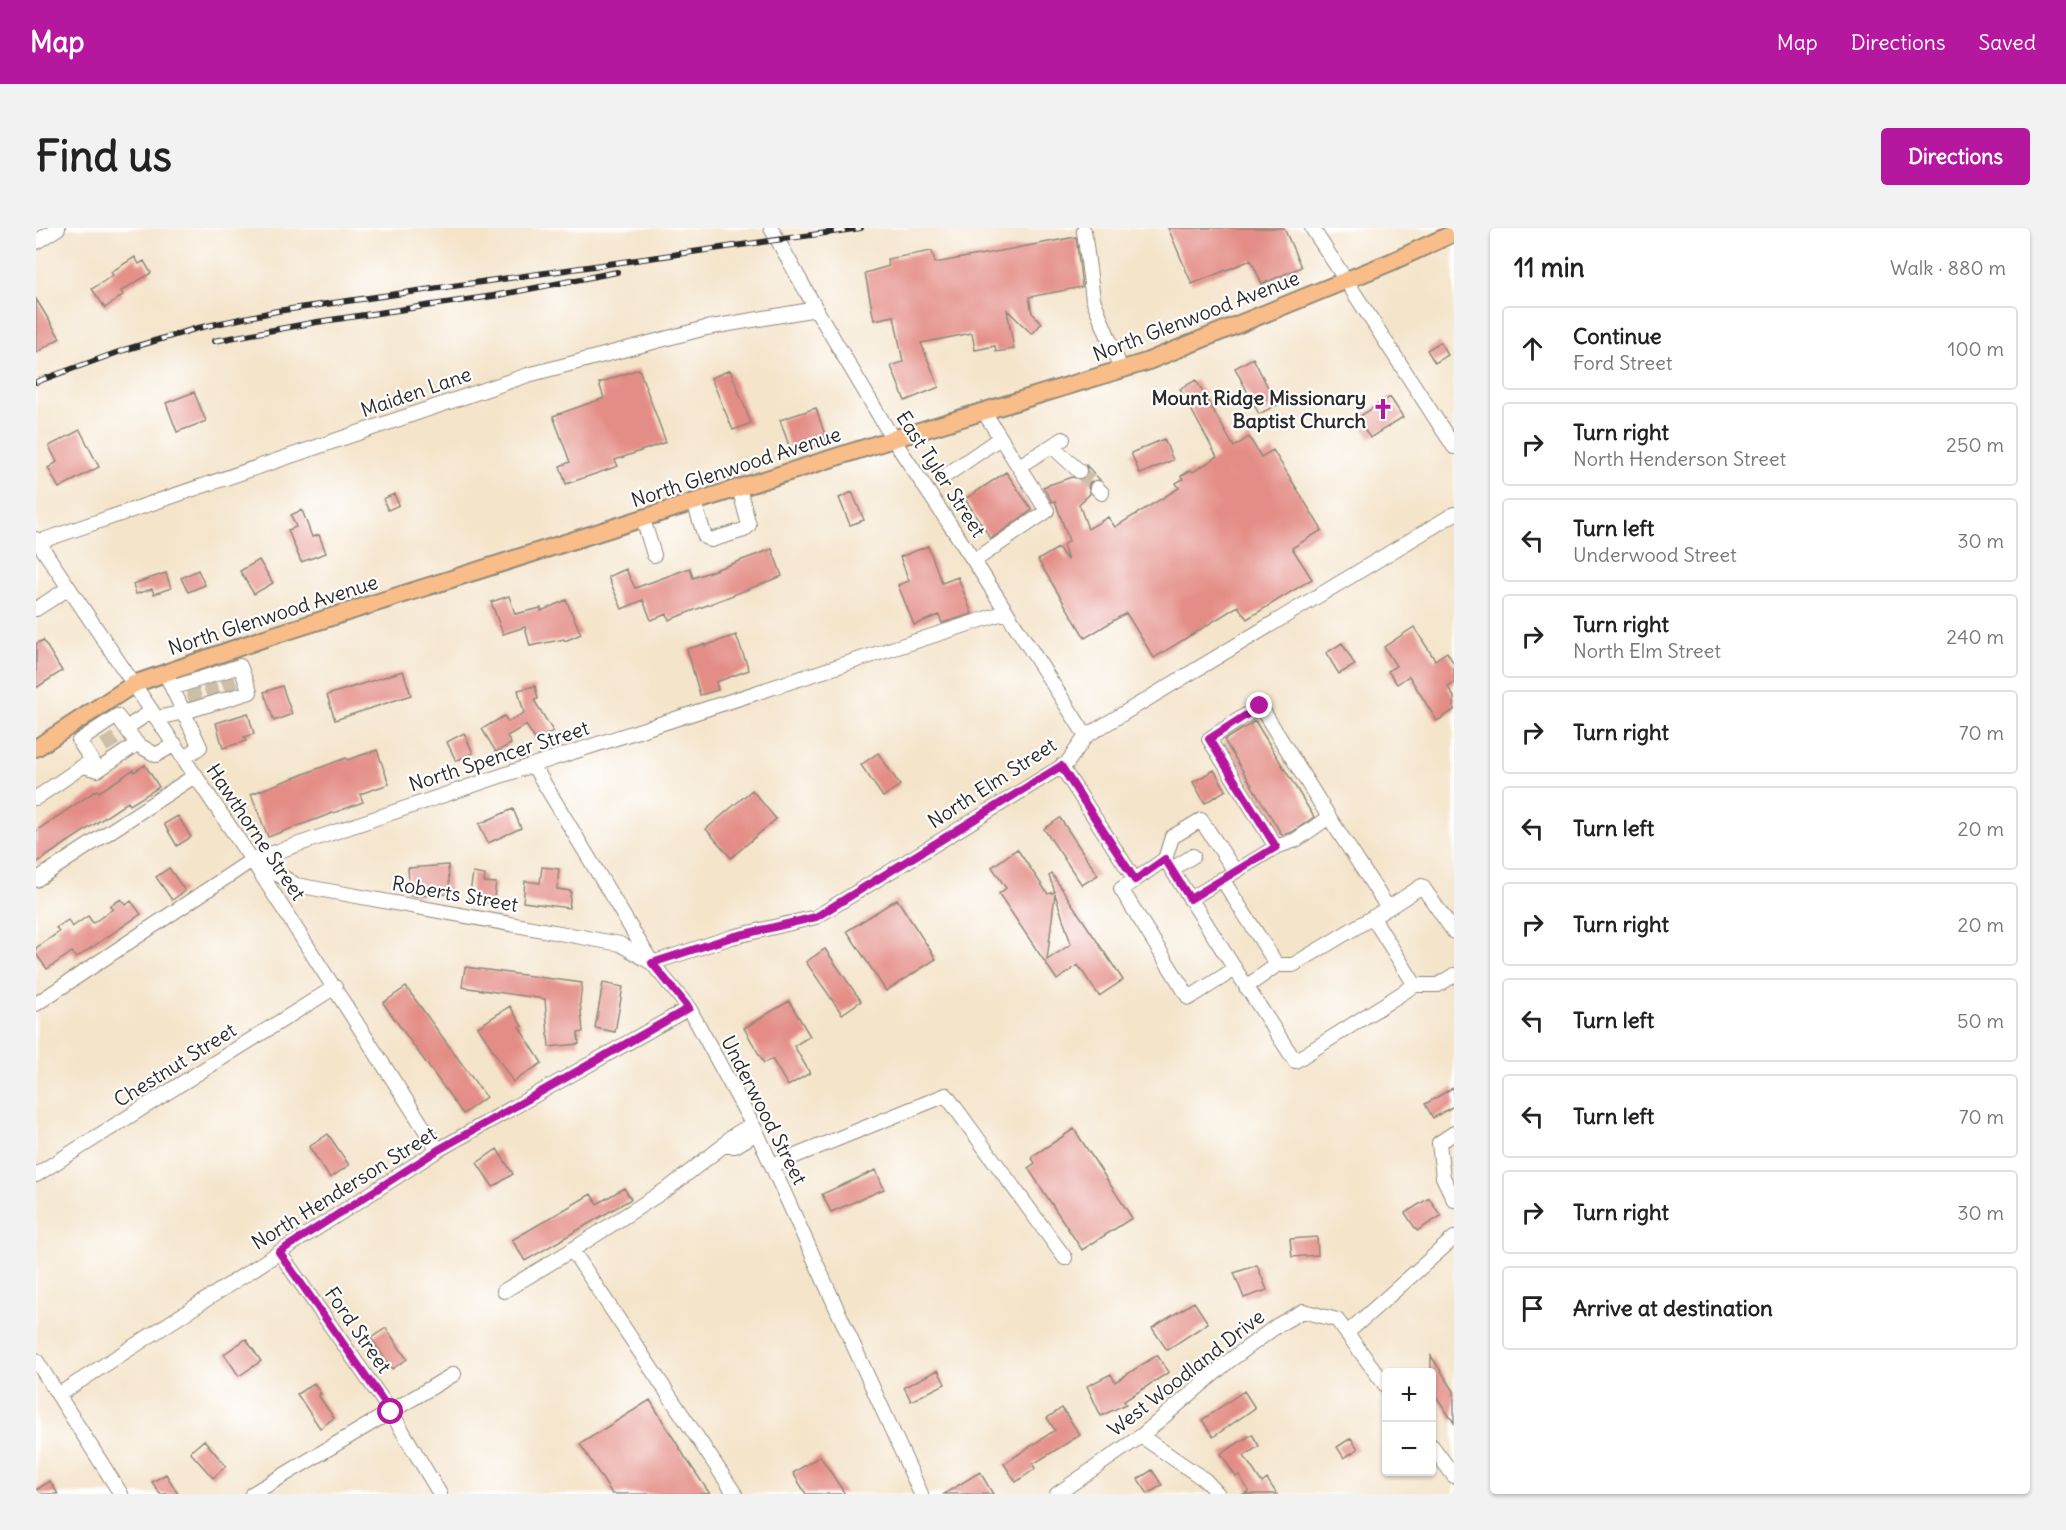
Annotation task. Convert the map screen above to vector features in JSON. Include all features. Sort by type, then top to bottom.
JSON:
[{"type":"main road","name":"North Glenwood Avenue","points":[[36,748],[134,684],[169,681],[227,651],[893,439],[1146,362],[1347,280],[1454,233]]},
{"type":"street","points":[[36,242],[58,228]]},
{"type":"street","name":"East Tyler Street","points":[[771,228],[893,439],[1086,736]]},
{"type":"street","points":[[1312,228],[1454,447]]},
{"type":"street","points":[[1084,231],[1093,299],[1121,369]]},
{"type":"street","name":"Maiden Lane","points":[[37,540],[528,375],[706,328],[816,309]]},
{"type":"street","points":[[974,561],[1047,511],[984,412]]},
{"type":"street","points":[[948,474],[1000,438]]},
{"type":"street","points":[[1019,466],[1057,443],[1079,471]]},
{"type":"street","points":[[694,502],[705,537],[711,540],[744,530],[749,525],[739,488]]},
{"type":"street","name":"North Elm Street","points":[[652,963],[732,937],[816,917],[1067,763],[1086,736],[1454,514]]},
{"type":"street","points":[[643,519],[654,555]]},
{"type":"street","name":"Hawthorne Street","points":[[37,540],[252,860],[438,1150]]},
{"type":"street","points":[[36,609],[69,588]]},
{"type":"street","name":"North Spencer Street","points":[[36,1004],[252,860],[533,765],[1006,612]]},
{"type":"street","points":[[227,651],[228,672]]},
{"type":"street","points":[[126,728],[154,714],[183,712],[215,700],[250,692],[240,666],[190,686],[169,681]]},
{"type":"street","points":[[169,681],[200,747],[184,758]]},
{"type":"street","points":[[101,706],[101,730]]},
{"type":"street","points":[[1276,847],[1209,739],[1260,706],[1388,908]]},
{"type":"street","points":[[98,770],[79,741],[101,730],[117,716],[136,744],[156,755],[175,744]]},
{"type":"street","points":[[78,720],[101,730]]},
{"type":"street","points":[[98,770],[117,754],[136,744]]},
{"type":"street","name":"Underwood Street","points":[[533,765],[652,963],[689,1008],[755,1129],[921,1494]]},
{"type":"street","points":[[36,798],[83,766],[98,770]]},
{"type":"street","points":[[1061,766],[1135,880]]},
{"type":"street","points":[[36,880],[195,776]]},
{"type":"street","points":[[1190,899],[1276,847],[1296,840],[1329,818]]},
{"type":"street","points":[[1235,871],[1201,820],[1172,837],[1168,864],[1295,1061],[1415,985],[1438,985],[1454,975]]},
{"type":"street","points":[[1215,842],[1198,853],[1168,864],[1121,889],[1189,998],[1235,969]]},
{"type":"street","name":"Roberts Street","points":[[252,860],[296,885],[620,944],[652,963]]},
{"type":"street","points":[[1222,879],[1277,965]]},
{"type":"street","points":[[1246,987],[1277,965],[1293,965],[1422,886],[1454,932]]},
{"type":"street","points":[[1373,918],[1415,985]]},
{"type":"street","name":"Chestnut Street","points":[[36,1175],[335,987]]},
{"type":"street","name":"North Henderson Street","points":[[58,1395],[438,1150],[689,1008]]},
{"type":"street","points":[[773,1165],[946,1095],[1065,1258]]},
{"type":"street","points":[[504,1291],[670,1187],[723,1146],[735,1146],[755,1129]]},
{"type":"street","points":[[1454,1133],[1439,1143],[1443,1177],[1454,1200]]},
{"type":"street","points":[[1347,1333],[1454,1238]]},
{"type":"street","points":[[572,1250],[735,1494]]},
{"type":"street","name":"Ford Street","points":[[279,1252],[391,1412],[440,1494]]},
{"type":"street","name":"West Woodland Drive","points":[[1057,1494],[1141,1436],[1229,1361],[1278,1325],[1303,1311],[1336,1320],[1382,1381]]},
{"type":"street","points":[[36,1360],[121,1494]]},
{"type":"street","points":[[252,1494],[454,1374]]},
{"type":"street","points":[[1141,1436],[1205,1480],[1218,1494]]},
{"type":"street","points":[[1436,1453],[1454,1476]]},
{"type":"building","points":[[1168,228],[1284,228],[1301,267],[1262,284],[1251,260],[1192,284]]},
{"type":"building","points":[[1076,237],[1082,287],[1029,297],[1032,313],[1042,323],[1032,334],[1007,310],[1014,349],[996,352],[995,346],[975,350],[972,333],[921,343],[939,387],[905,401],[891,366],[903,362],[894,316],[874,320],[865,273],[889,266],[887,259],[932,251],[935,263]]},
{"type":"building","points":[[135,257],[139,264],[144,261],[151,273],[121,291],[123,295],[105,308],[92,289],[113,275],[111,272]]},
{"type":"building","points":[[36,299],[60,338],[36,353]]},
{"type":"building","points":[[1440,342],[1448,355],[1435,363],[1427,350]]},
{"type":"building","points":[[1253,358],[1277,405],[1259,414],[1235,368]]},
{"type":"building","points":[[639,369],[666,442],[615,460],[618,466],[566,484],[560,466],[570,462],[553,416],[604,398],[599,383]]},
{"type":"building","points":[[730,370],[751,423],[733,430],[711,378]]},
{"type":"building","points":[[1196,380],[1234,447],[1249,437],[1261,457],[1273,450],[1322,530],[1292,548],[1312,579],[1247,619],[1238,606],[1154,658],[1126,613],[1085,638],[1038,560],[1058,548],[1068,561],[1063,545],[1069,541],[1055,501],[1052,502],[1043,487],[1072,477],[1082,479],[1088,474],[1086,465],[1100,480],[1090,482],[1088,486],[1090,494],[1079,504],[1088,529],[1108,517],[1115,527],[1179,488],[1176,483],[1183,479],[1181,476],[1191,470],[1193,472],[1217,457],[1180,389]]},
{"type":"building","points":[[194,392],[206,421],[177,432],[166,403]]},
{"type":"building","points":[[1390,397],[1403,417],[1370,438],[1357,418]]},
{"type":"building","points":[[816,408],[827,441],[792,454],[780,420]]},
{"type":"building","points":[[80,430],[99,467],[59,488],[48,468],[57,462],[49,446]]},
{"type":"building","points":[[1164,439],[1173,460],[1140,474],[1131,453]]},
{"type":"building","points":[[1006,472],[1032,510],[991,539],[965,499]]},
{"type":"building","points":[[852,492],[864,520],[850,525],[839,498]]},
{"type":"building","points":[[394,494],[399,505],[388,510],[383,499]]},
{"type":"building","points":[[302,510],[312,537],[319,535],[326,553],[301,562],[288,530],[296,527],[291,515]]},
{"type":"building","points":[[928,546],[942,583],[958,577],[972,614],[942,623],[939,615],[914,625],[898,585],[909,581],[900,557]]},
{"type":"building","points":[[772,549],[782,576],[669,620],[667,614],[651,620],[643,600],[622,609],[608,577],[626,569],[635,588],[690,568],[693,578]]},
{"type":"building","points":[[259,560],[273,583],[254,594],[240,571]]},
{"type":"building","points":[[198,570],[205,585],[188,592],[181,578]]},
{"type":"building","points":[[166,573],[171,588],[154,594],[152,589],[136,594],[133,584]]},
{"type":"building","points":[[509,596],[515,614],[541,608],[541,611],[566,600],[581,634],[565,641],[564,639],[530,646],[525,627],[503,634],[491,602]]},
{"type":"building","points":[[1414,627],[1435,660],[1447,652],[1454,664],[1454,683],[1448,687],[1454,697],[1454,710],[1437,721],[1409,676],[1397,684],[1388,671],[1396,666],[1384,647]]},
{"type":"building","points":[[736,635],[749,670],[716,682],[718,690],[700,695],[687,649],[705,644],[705,646]]},
{"type":"building","points":[[43,640],[62,671],[36,688],[36,644]]},
{"type":"building","points":[[1342,643],[1355,665],[1339,674],[1326,653]]},
{"type":"building","points":[[403,671],[411,695],[335,720],[327,695]]},
{"type":"building","points":[[282,686],[292,714],[274,721],[264,692]]},
{"type":"building","points":[[535,686],[538,699],[534,700],[553,731],[536,741],[526,725],[507,736],[511,744],[496,752],[482,729],[504,716],[508,722],[524,713],[518,690]]},
{"type":"building","points":[[248,713],[254,734],[244,737],[246,741],[223,748],[216,723]]},
{"type":"building","points":[[1255,721],[1314,817],[1292,832],[1282,835],[1224,740]]},
{"type":"building","points":[[464,733],[473,753],[456,761],[447,742]]},
{"type":"building","points":[[377,750],[389,784],[360,794],[363,802],[268,837],[251,794],[346,758],[347,760]]},
{"type":"building","points":[[878,753],[900,785],[883,797],[861,765]]},
{"type":"building","points":[[145,765],[159,787],[130,805],[128,802],[36,863],[36,831],[97,790],[99,792]]},
{"type":"building","points":[[1214,770],[1226,790],[1205,803],[1193,782]]},
{"type":"building","points":[[752,790],[776,819],[731,858],[706,829]]},
{"type":"building","points":[[513,809],[521,828],[488,843],[479,824]]},
{"type":"building","points":[[178,816],[191,837],[177,846],[164,824]]},
{"type":"building","points":[[1060,818],[1098,875],[1082,885],[1044,829]]},
{"type":"building","points":[[1017,849],[1048,894],[1055,892],[1049,876],[1052,874],[1123,980],[1099,996],[1078,965],[1057,980],[999,894],[1006,888],[992,867]],"holes":[[[1055,894],[1071,944],[1047,960]]]},
{"type":"building","points":[[448,865],[450,894],[410,896],[408,868]]},
{"type":"building","points":[[542,867],[559,869],[557,889],[571,891],[569,908],[523,902],[525,881],[540,883]]},
{"type":"building","points":[[169,868],[185,891],[172,900],[156,877]]},
{"type":"building","points":[[473,873],[485,875],[484,882],[496,883],[493,904],[469,900]]},
{"type":"building","points":[[121,899],[126,905],[131,901],[141,914],[76,958],[72,952],[47,969],[36,954],[36,948],[59,932],[56,928],[68,920],[72,927],[88,916],[93,923],[113,909],[110,906]]},
{"type":"building","points":[[897,899],[936,959],[886,991],[847,931]]},
{"type":"building","points":[[825,949],[861,1001],[842,1014],[806,962]]},
{"type":"building","points":[[465,967],[582,983],[580,1002],[583,1032],[578,1033],[579,1044],[549,1047],[545,999],[462,987]]},
{"type":"building","points":[[603,983],[623,987],[615,1032],[595,1028]]},
{"type":"building","points":[[406,987],[486,1097],[463,1114],[383,1003]]},
{"type":"building","points":[[789,1001],[810,1036],[794,1046],[810,1073],[788,1086],[772,1059],[764,1063],[744,1028]]},
{"type":"building","points":[[510,1006],[522,1026],[519,1027],[542,1063],[513,1082],[478,1027]]},
{"type":"building","points":[[1454,1087],[1454,1106],[1433,1118],[1425,1104]]},
{"type":"building","points":[[1074,1129],[1132,1218],[1082,1250],[1028,1168],[1035,1163],[1031,1157]]},
{"type":"building","points":[[328,1134],[349,1165],[330,1178],[309,1147]]},
{"type":"building","points":[[497,1149],[513,1174],[493,1187],[477,1163]]},
{"type":"building","points":[[876,1170],[884,1189],[831,1212],[822,1194]]},
{"type":"building","points":[[624,1188],[631,1199],[525,1261],[512,1240],[591,1194],[597,1204]]},
{"type":"building","points":[[1429,1198],[1441,1216],[1417,1231],[1405,1213]]},
{"type":"building","points":[[1317,1237],[1318,1255],[1292,1257],[1290,1239]]},
{"type":"building","points":[[1257,1265],[1267,1290],[1244,1298],[1234,1273]]},
{"type":"building","points":[[1194,1302],[1208,1323],[1167,1350],[1152,1328]]},
{"type":"building","points":[[386,1328],[407,1359],[392,1369],[371,1338]]},
{"type":"building","points":[[246,1339],[261,1361],[239,1376],[224,1354]]},
{"type":"building","points":[[1157,1355],[1169,1372],[1124,1401],[1126,1404],[1101,1416],[1087,1386],[1111,1374],[1115,1382]]},
{"type":"building","points":[[1431,1356],[1454,1391],[1454,1423],[1436,1396],[1436,1368],[1431,1368]]},
{"type":"building","points":[[938,1370],[945,1384],[911,1401],[904,1387]]},
{"type":"building","points":[[314,1383],[321,1394],[318,1395],[334,1418],[320,1428],[297,1394]]},
{"type":"building","points":[[1244,1391],[1255,1408],[1213,1437],[1202,1420]]},
{"type":"building","points":[[650,1400],[710,1494],[612,1494],[580,1444]]},
{"type":"building","points":[[1062,1408],[1080,1435],[1033,1464],[1035,1469],[1016,1482],[1004,1464],[1055,1430],[1047,1418]]},
{"type":"building","points":[[1252,1434],[1259,1446],[1244,1456],[1262,1483],[1267,1479],[1277,1494],[1244,1494],[1249,1491],[1239,1475],[1236,1477],[1221,1454]]},
{"type":"building","points":[[1351,1438],[1358,1449],[1344,1458],[1337,1447]]},
{"type":"building","points":[[204,1440],[226,1466],[213,1478],[190,1452]]},
{"type":"building","points":[[820,1456],[845,1494],[806,1494],[793,1473]]},
{"type":"building","points":[[1152,1470],[1162,1485],[1148,1494],[1138,1479]]},
{"type":"building","points":[[980,1472],[993,1494],[944,1494]]},
{"type":"building","points":[[166,1474],[178,1494],[160,1494],[152,1482]]},
{"type":"building","points":[[50,1481],[58,1494],[36,1494],[36,1490]]},
{"type":"tunnel","points":[[1079,471],[1097,488]]},
{"type":"tunnel","points":[[227,678],[233,693]]},
{"type":"tunnel","points":[[209,684],[215,698]]},
{"type":"tunnel","points":[[192,688],[197,705]]},
{"type":"tunnel","points":[[106,736],[115,751]]},
{"type":"railway","points":[[36,382],[124,350],[198,328],[277,311],[861,228]]},
{"type":"railway","points":[[214,341],[317,322],[493,296],[617,272]]},
{"type":"place","name":"Mount Ridge Missionary Baptist Church","points":[[1383,409]]},
{"type":"route","points":[[391,1412],[279,1252],[438,1150],[689,1008],[652,963],[732,937],[816,917],[1061,766],[1135,880],[1165,859],[1190,899],[1276,847],[1209,739],[1260,706]]}]
